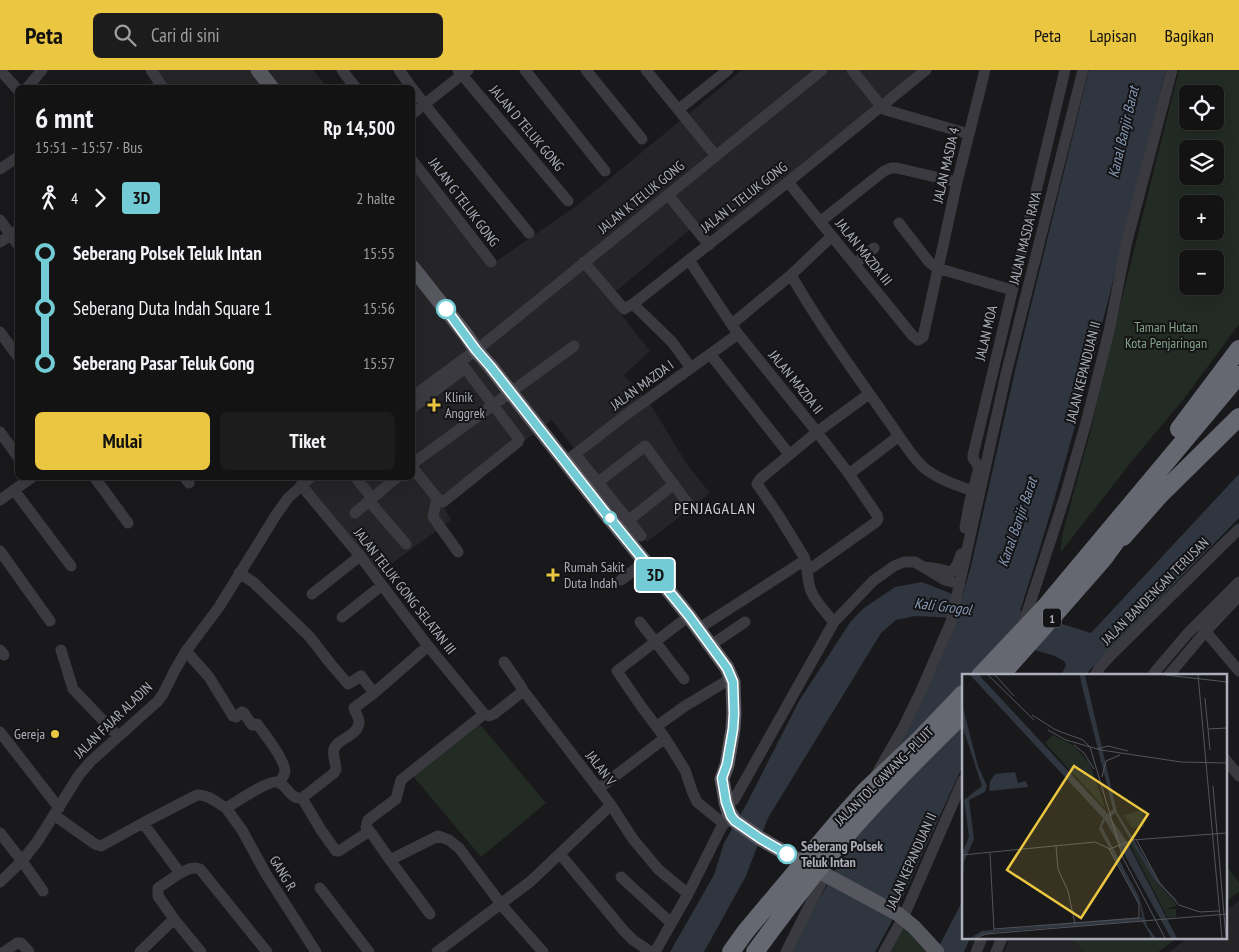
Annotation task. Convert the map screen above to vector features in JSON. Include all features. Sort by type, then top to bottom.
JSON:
[{"type":"highway","points":[[1136,498],[1148,471],[1239,349]]},
{"type":"highway","points":[[1136,498],[1239,375]]},
{"type":"highway","points":[[1104,558],[1121,532],[1239,392]]},
{"type":"highway","points":[[1104,558],[1160,495],[1239,417]]},
{"type":"highway","name":"1","points":[[982,674],[1045,607],[1136,498]]},
{"type":"highway","name":"1","points":[[1002,674],[1104,558]]},
{"type":"highway","name":"JALAN TOL CAWANG–PLUIT","points":[[731,952],[746,931],[841,818],[962,695]]},
{"type":"highway","name":"JALAN TOL CAWANG–PLUIT","points":[[755,952],[802,890],[859,822],[895,782],[962,715]]},
{"type":"main road","points":[[258,70],[270,85]]},
{"type":"main road","points":[[415,270],[511,392],[573,461],[624,525],[645,562],[689,616],[727,668],[733,682],[734,721],[727,764],[730,776],[732,811],[763,834],[820,868],[919,921],[939,950]]},
{"type":"street","points":[[0,70],[15,87]]},
{"type":"street","points":[[30,85],[42,70]]},
{"type":"street","points":[[151,70],[161,85]]},
{"type":"street","points":[[342,70],[354,85]]},
{"type":"street","points":[[399,70],[410,85]]},
{"type":"street","points":[[525,70],[605,171]]},
{"type":"street","points":[[586,70],[642,140]]},
{"type":"street","points":[[646,70],[716,156]]},
{"type":"street","points":[[679,109],[713,74],[728,70]]},
{"type":"street","name":"JALAN K TELUK GONG","points":[[478,349],[822,70]]},
{"type":"street","points":[[852,70],[886,110],[969,134]]},
{"type":"street","name":"JALAN L TELUK GONG","points":[[628,306],[788,182],[926,70]]},
{"type":"street","name":"JALAN MASDA 4","points":[[918,340],[923,337],[985,70]]},
{"type":"street","name":"JALAN MOA","points":[[924,567],[951,572],[957,565],[961,555],[969,505],[979,468],[973,455],[1065,70]]},
{"type":"street","name":"JALAN MASDA RAYA","points":[[786,952],[820,868],[850,812],[857,808],[903,728],[951,622],[1006,374],[1083,70]]},
{"type":"street","name":"JALAN KEPANDUAN II","points":[[1007,674],[1065,496],[1087,419],[1109,331],[1127,241],[1172,70]]},
{"type":"street","points":[[415,112],[463,72]]},
{"type":"street","name":"JALAN D TELUK GONG","points":[[463,72],[568,201]]},
{"type":"street","points":[[415,92],[528,233]]},
{"type":"street","points":[[0,169],[15,159]]},
{"type":"street","name":"JALAN G TELUK GONG","points":[[415,164],[491,262]]},
{"type":"street","points":[[821,221],[884,171],[891,168],[958,182]]},
{"type":"street","name":"JALAN MAZDA III","points":[[788,182],[918,340]]},
{"type":"street","points":[[668,196],[708,245]]},
{"type":"street","points":[[0,220],[14,233],[0,242]]},
{"type":"street","points":[[899,223],[929,262],[938,268],[1012,290]]},
{"type":"street","name":"JALAN MAZDA I","points":[[573,461],[623,417],[710,354],[832,236]]},
{"type":"street","points":[[855,264],[874,248]]},
{"type":"street","name":"JALAN MAZDA II","points":[[689,260],[735,329],[849,474],[877,516],[876,522],[806,565]]},
{"type":"street","points":[[584,262],[628,306],[672,342],[691,368]]},
{"type":"street","points":[[791,275],[870,394],[921,465],[930,472],[973,491]]},
{"type":"street","points":[[0,332],[15,353]]},
{"type":"street","points":[[415,463],[574,346]]},
{"type":"street","points":[[415,395],[478,349]]},
{"type":"street","points":[[710,354],[790,454]]},
{"type":"street","points":[[415,406],[465,368],[519,439],[518,442],[444,502],[437,498],[415,469]]},
{"type":"street","points":[[834,622],[812,593],[806,565],[777,513],[757,484],[760,478],[817,432],[870,394]]},
{"type":"street","points":[[0,432],[15,453]]},
{"type":"street","points":[[849,474],[899,436]]},
{"type":"street","points":[[593,486],[645,446],[689,504]]},
{"type":"street","points":[[0,500],[28,480]]},
{"type":"street","points":[[96,480],[128,523]]},
{"type":"street","name":"JALAN TELUK GONG SELATAN III","points":[[305,480],[381,586],[484,714]]},
{"type":"street","name":"JALAN FAJAR ALADIN","points":[[0,882],[22,861],[37,842],[64,796],[91,761],[158,701],[174,670],[219,607],[265,530],[282,505],[305,480]]},
{"type":"street","points":[[357,480],[406,544]]},
{"type":"street","points":[[355,512],[394,480]]},
{"type":"street","points":[[641,536],[624,525],[674,484]]},
{"type":"street","points":[[14,490],[71,566]]},
{"type":"street","points":[[437,498],[433,517],[458,552]]},
{"type":"street","name":"JALAN BANDENGAN TERUSAN","points":[[1096,674],[1112,654],[1239,529]]},
{"type":"street","points":[[0,551],[50,620]]},
{"type":"street","points":[[312,594],[360,556]]},
{"type":"street","points":[[621,580],[645,562]]},
{"type":"street","points":[[560,854],[624,931],[633,940],[653,952],[688,894],[834,622],[873,581],[894,566],[904,562],[916,562],[960,587]]},
{"type":"street","points":[[698,628],[806,565]]},
{"type":"street","points":[[239,573],[253,582],[309,636],[348,684],[361,676],[374,693]]},
{"type":"street","points":[[1169,674],[1202,627],[1239,582]]},
{"type":"street","points":[[342,617],[381,586]]},
{"type":"street","points":[[1156,674],[1188,633],[1202,627],[1239,596]]},
{"type":"street","points":[[689,616],[617,671],[657,726],[685,770],[697,802],[732,811]]},
{"type":"street","points":[[640,622],[684,679]]},
{"type":"street","points":[[711,645],[745,622]]},
{"type":"street","points":[[1202,627],[1239,671]]},
{"type":"street","points":[[0,732],[56,812],[98,846],[101,846],[197,795],[208,797],[226,808],[270,783],[279,783],[297,799],[302,798],[334,773],[336,769],[334,748],[359,726],[359,720],[354,708],[428,646]]},
{"type":"street","points":[[61,650],[73,689],[118,736]]},
{"type":"street","points":[[185,653],[214,695]]},
{"type":"street","points":[[185,653],[209,677],[232,716],[236,717],[242,712],[244,713],[252,725],[257,724],[274,747],[285,770],[279,783]]},
{"type":"street","name":"JALAN V","points":[[504,662],[524,693],[611,805],[633,839],[658,869],[688,894]]},
{"type":"street","points":[[657,726],[725,682],[733,682]]},
{"type":"street","points":[[430,914],[366,827],[368,820],[396,799],[401,780],[484,714],[489,716],[494,714],[522,692],[524,693]]},
{"type":"street","points":[[598,789],[665,738]]},
{"type":"street","points":[[1226,760],[1239,776]]},
{"type":"street","name":"JALAN KEPANDUAN II","points":[[884,952],[962,782]]},
{"type":"street","points":[[302,798],[336,851],[340,851],[370,832]]},
{"type":"street","points":[[437,952],[531,881],[611,805]]},
{"type":"street","name":"GANG R","points":[[226,808],[242,830],[266,874],[316,952]]},
{"type":"street","points":[[143,823],[180,873]]},
{"type":"street","points":[[0,834],[43,891]]},
{"type":"street","points":[[390,860],[438,836],[449,840],[459,848],[501,903],[543,952]]},
{"type":"street","points":[[201,952],[174,919],[158,896],[157,891],[158,888],[180,873],[192,868],[200,869],[267,952]]},
{"type":"street","points":[[621,877],[671,923]]},
{"type":"street","points":[[320,888],[369,952]]},
{"type":"street","points":[[140,952],[174,919]]},
{"type":"street","points":[[976,952],[981,940]]},
{"type":"street","points":[[988,952],[993,940]]},
{"type":"street","points":[[996,952],[1001,940]]},
{"type":"street","points":[[4,952],[17,943],[21,943],[29,952]]},
{"type":"shaded area","points":[[154,70],[313,70],[325,85],[165,85]]},
{"type":"shaded area","points":[[742,70],[919,70],[718,232],[706,216],[608,298],[650,351],[624,375],[651,405],[686,463],[710,493],[647,542],[552,420],[442,504],[451,520],[379,573],[303,480],[415,480],[415,162],[495,262],[575,207]]},
{"type":"shaded area","points":[[1239,901],[1239,952],[1169,952],[1185,940],[1226,940],[1226,910]]},
{"type":"shaded area","points":[[1009,940],[1074,940],[1083,952],[1004,952]]},
{"type":"green space","name":"Taman Hutan Kota Penjaringan","points":[[1179,70],[1239,70],[1239,324],[1186,396],[1060,553],[1063,532],[1091,429]]},
{"type":"green space","points":[[478,722],[546,803],[481,857],[413,776]]},
{"type":"green space","points":[[1226,866],[1239,882],[1239,892],[1226,901]]},
{"type":"green space","points":[[904,925],[933,952],[889,952]]},
{"type":"green space","points":[[1074,940],[1174,940],[1158,952],[1083,952]]},
{"type":"water","points":[[1089,70],[1166,70],[1080,409],[1020,611],[1091,633],[1239,474],[1239,518],[1088,674],[1062,674],[1066,665],[1064,661],[1055,656],[1011,643],[999,674],[962,674],[962,767],[893,919],[875,952],[791,952],[844,855],[937,668],[957,618],[915,616],[896,620],[881,633],[768,818],[746,876],[704,952],[670,952],[714,875],[724,843],[746,805],[799,701],[851,621],[864,608],[895,587],[922,582],[962,598],[971,566],[1017,362]]},
{"type":"water","points":[[962,902],[962,940],[969,940],[964,952],[936,952]]},
{"type":"bus line","name":"3D","points":[[446,309],[476,350],[689,616],[727,668],[733,682],[734,714],[727,764],[722,778],[726,802],[735,821],[787,854]]},
{"type":"place","name":"Klinik Anggrek","points":[[434,405]]},
{"type":"place","name":"Rumah Sakit Duta Indah","points":[[553,575]]},
{"type":"place","name":"Gereja","points":[[55,734]]},
{"type":"place","name":"Seberang Polsek Teluk Intan","points":[[787,854]]},
{"type":"district","name":"PENJAGALAN","points":[[715,508]]},
{"type":"water label","name":"Kanal Banjir Barat","points":[[1123,132]]},
{"type":"water label","name":"Kanal Banjir Barat","points":[[1017,522]]},
{"type":"water label","name":"Kali Grogol","points":[[943,606]]}]
